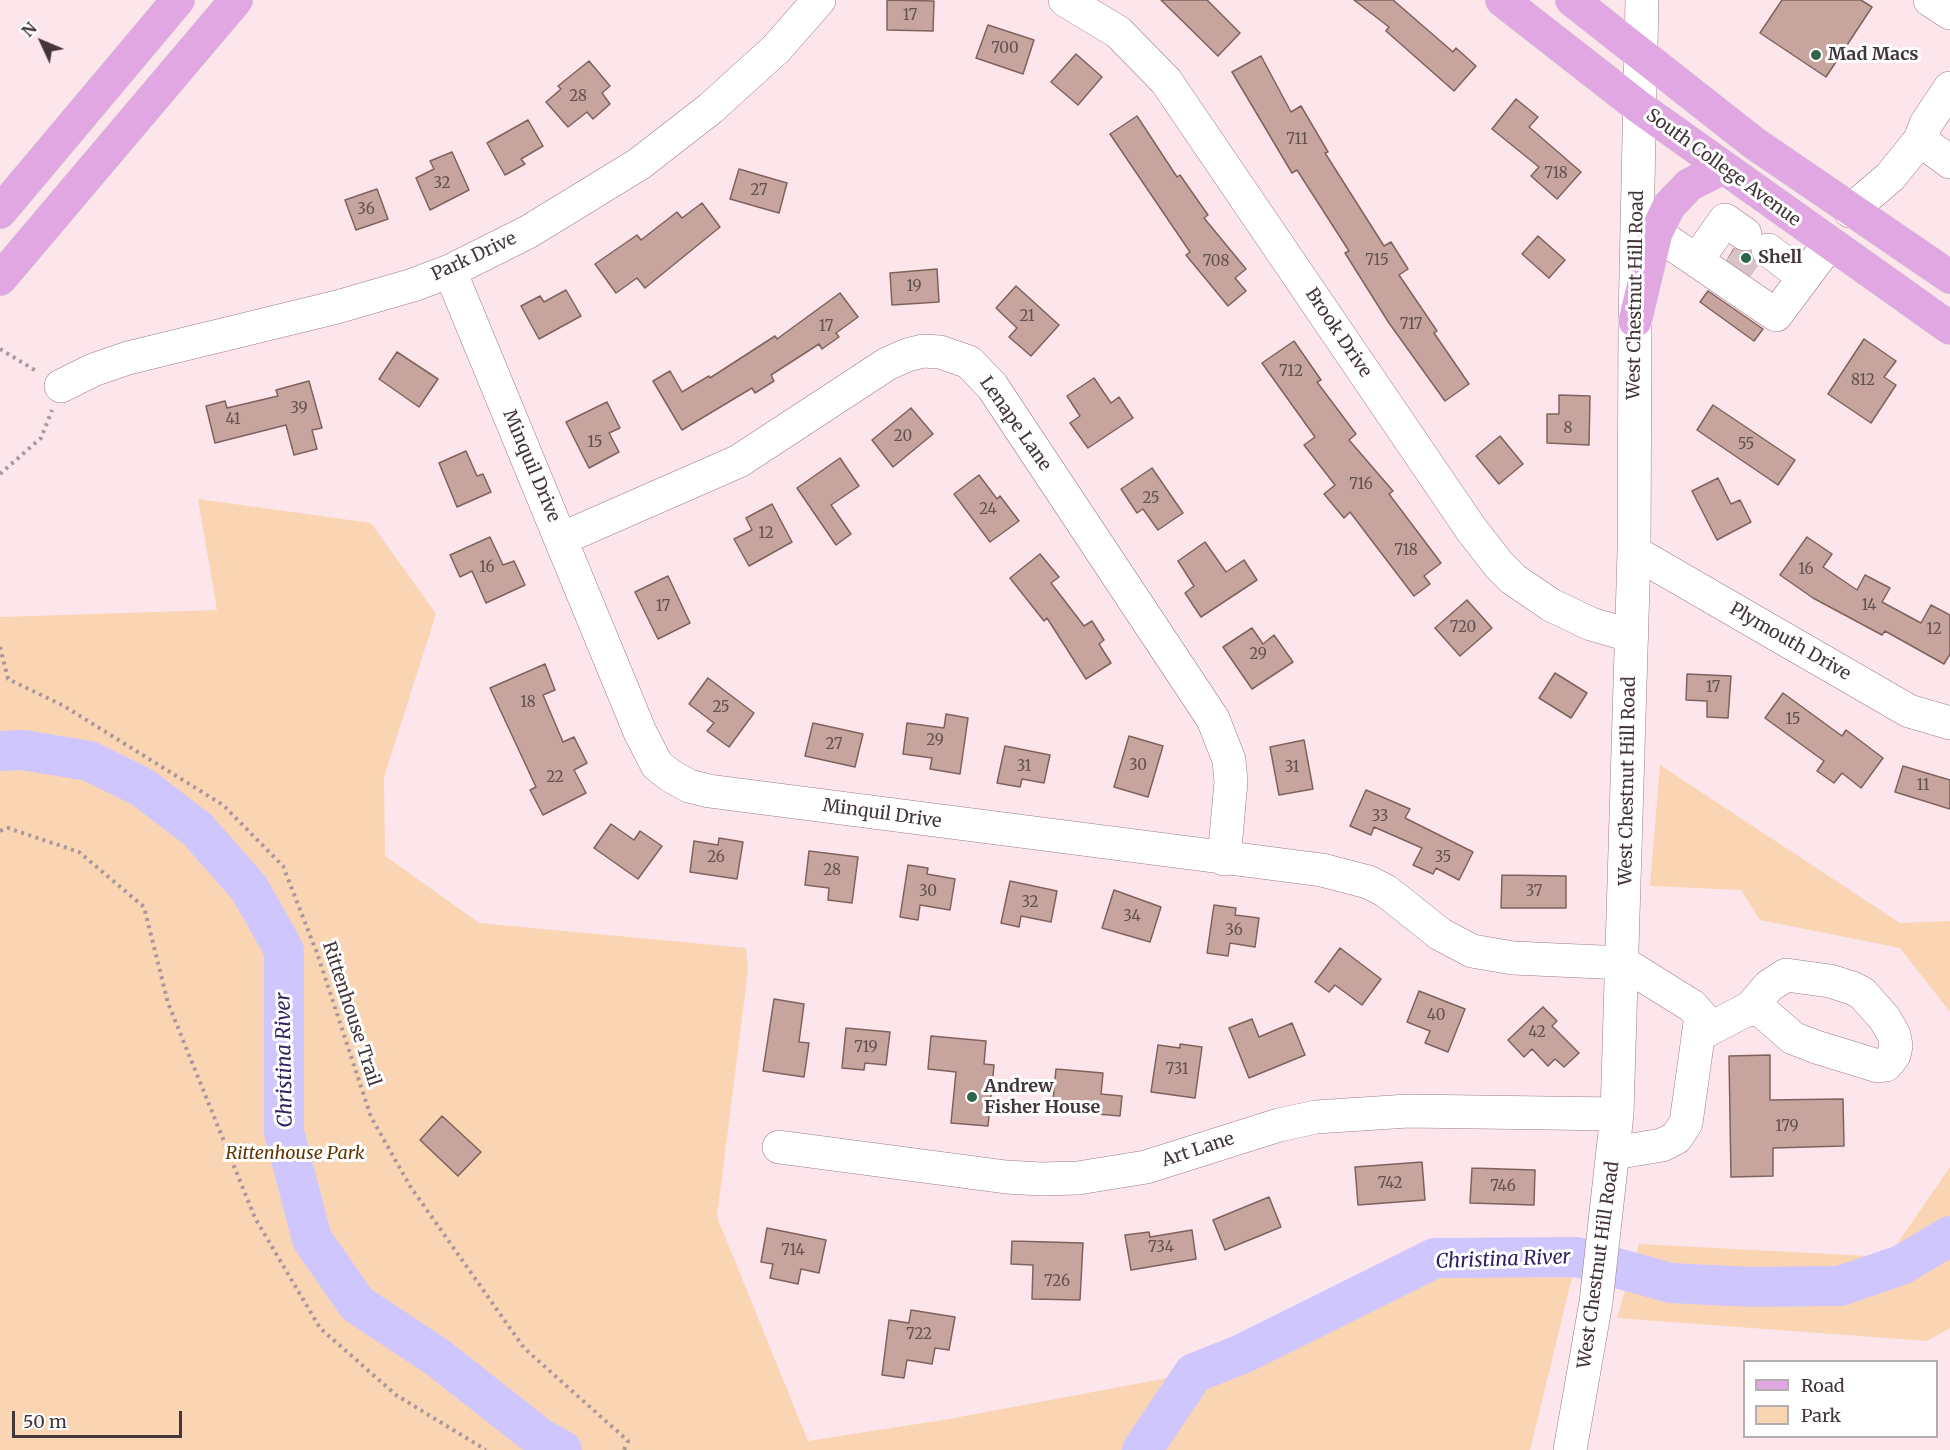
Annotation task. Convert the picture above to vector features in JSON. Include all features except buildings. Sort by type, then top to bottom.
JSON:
[{"type":"main road","points":[[0,212],[178,0]]},
{"type":"main road","points":[[0,279],[236,0]]},
{"type":"main road","name":"South College Avenue","points":[[1502,0],[1639,107],[1731,175],[1950,328]]},
{"type":"main road","points":[[1572,0],[1754,143],[1850,211],[1950,277]]},
{"type":"main road","points":[[1635,321],[1656,233],[1669,206],[1689,185],[1731,175]]},
{"type":"street","name":"Park Drive","points":[[61,386],[93,370],[128,358],[381,295],[450,271],[538,227],[639,164],[747,77],[819,0]]},
{"type":"street","name":"Brook Drive","points":[[1065,0],[1118,32],[1166,81],[1471,529],[1499,565],[1551,605],[1591,624],[1632,636]]},
{"type":"street","name":"West Chestnut Hill Road","points":[[1569,1450],[1596,1302],[1617,1114],[1634,552],[1635,321],[1639,52],[1642,0]]},
{"type":"street","points":[[1930,0],[1950,13]]},
{"type":"street","points":[[1850,211],[1890,177],[1920,140],[1926,123],[1950,88]]},
{"type":"street","points":[[1920,140],[1950,162]]},
{"type":"street","points":[[1731,175],[1725,202],[1734,245],[1776,315],[1829,244]]},
{"type":"street","points":[[1656,233],[1734,245],[1799,284]]},
{"type":"street","name":"Minquil Drive","points":[[450,271],[649,750],[657,765],[670,776],[689,786],[709,791],[1322,870],[1368,882],[1406,905],[1454,944],[1473,951],[1513,958],[1623,963]]},
{"type":"street","name":"Lenape Lane","points":[[561,539],[739,461],[887,364],[907,355],[932,352],[962,359],[992,386],[1213,719],[1229,760],[1231,782],[1224,859]]},
{"type":"street","name":"Plymouth Drive","points":[[1634,552],[1909,711],[1950,723]]},
{"type":"street","points":[[1614,1153],[1662,1145],[1676,1138],[1686,1123],[1701,1016],[1692,1006],[1623,963]]},
{"type":"street","points":[[1698,1035],[1750,1008]]},
{"type":"street","name":"Art Lane","points":[[779,1147],[1006,1177],[1041,1179],[1110,1174],[1146,1167],[1279,1125],[1316,1118],[1408,1111],[1617,1114]]},
{"type":"path","points":[[0,349],[61,386],[41,438],[0,474]]},
{"type":"path","name":"Rittenhouse Trail","points":[[0,647],[8,679],[64,706],[224,805],[283,866],[317,953],[371,1117],[410,1186],[524,1348],[628,1441],[624,1450]]},
{"type":"path","points":[[0,831],[8,828],[80,852],[144,907],[168,1003],[255,1218],[320,1328],[396,1395],[486,1450]]},
{"type":"green space","name":"Rittenhouse Park","points":[[198,499],[371,523],[436,614],[384,777],[385,856],[479,923],[746,948],[748,970],[717,1217],[808,1441],[949,1419],[1194,1373],[1242,1354],[1435,1258],[1577,1257],[1530,1450],[0,1450],[0,617],[217,610]]},
{"type":"green space","points":[[1660,765],[1900,923],[1950,921],[1950,1012],[1900,948],[1760,920],[1741,890],[1650,886]]},
{"type":"green space","points":[[1950,1167],[1950,1328],[1927,1341],[1617,1318],[1639,1244],[1888,1257]]},
{"type":"waterway","name":"Christina River","points":[[0,751],[23,750],[89,761],[142,787],[197,829],[249,888],[284,950],[284,1132],[312,1239],[357,1304],[437,1357],[540,1438],[562,1450]]},
{"type":"waterway","name":"Christina River","points":[[1142,1450],[1194,1373],[1242,1354],[1435,1258],[1577,1257],[1671,1283],[1751,1287],[1840,1286],[1901,1265],[1950,1236]]},
{"type":"tunnel","points":[[1734,249],[1758,265]]},
{"type":"place","name":"Mad Macs","points":[[1816,55]]},
{"type":"place","name":"Shell","points":[[1746,258]]},
{"type":"place","name":"Andrew Fisher House","points":[[972,1097]]}]
